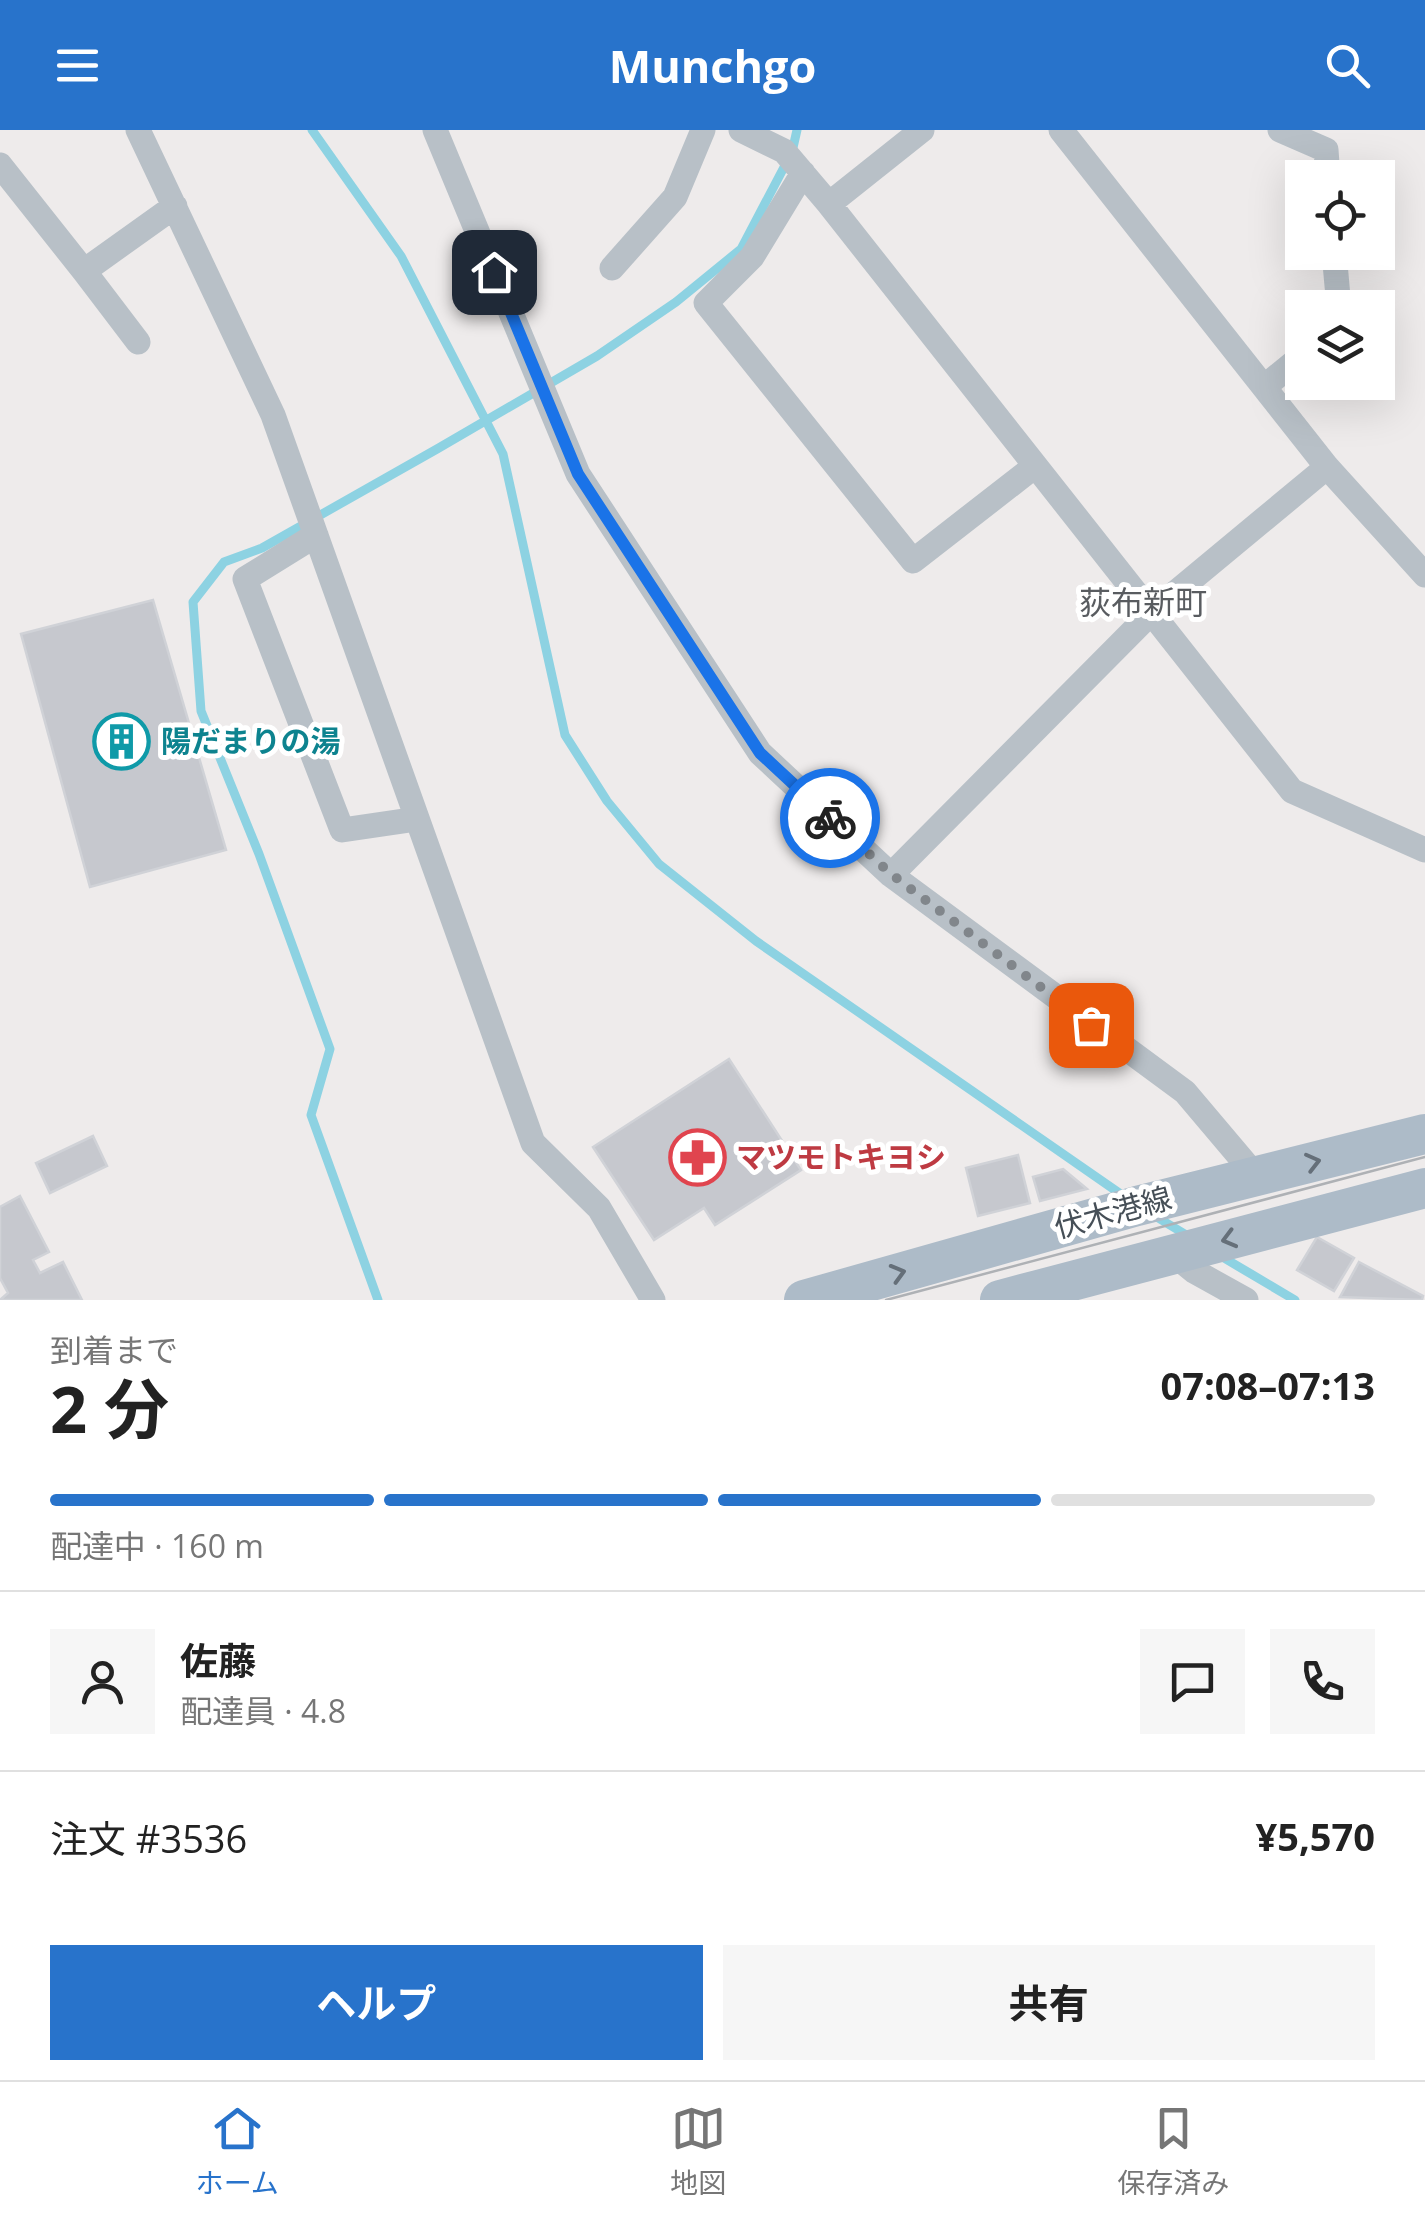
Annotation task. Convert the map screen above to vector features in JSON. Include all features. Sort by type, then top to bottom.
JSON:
[{"type":"main road","name":"伏木港線","points":[[804,1300],[1256,1176],[1425,1134]]},
{"type":"main road","name":"伏木港線","points":[[1000,1300],[1425,1188]]},
{"type":"street","points":[[138,130],[273,414],[533,1143],[599,1208],[653,1300]]},
{"type":"street","points":[[435,130],[578,474],[760,753],[891,874],[1185,1092],[1256,1176]]},
{"type":"street","points":[[612,268],[675,197],[703,130]]},
{"type":"street","points":[[740,130],[784,151],[829,204],[1292,790],[1425,850]]},
{"type":"street","points":[[829,204],[922,130]]},
{"type":"street","points":[[1062,130],[1326,467],[1425,574]]},
{"type":"street","points":[[1280,130],[1326,150],[1327,160]]},
{"type":"street","points":[[0,166],[138,342]]},
{"type":"street","points":[[803,174],[752,258],[706,302],[913,561],[1035,466]]},
{"type":"street","points":[[84,271],[176,206]]},
{"type":"street","points":[[1264,388],[1285,370]]},
{"type":"street","points":[[891,874],[1151,613],[1326,467]]},
{"type":"street","points":[[316,535],[245,578],[342,830],[418,819]]},
{"type":"street","points":[[1173,1254],[1194,1272],[1246,1300]]},
{"type":"building","name":"陽だまりの湯","points":[[153,600],[226,850],[90,887],[21,634]]},
{"type":"building","name":"マツモトキヨシ","points":[[729,1059],[801,1170],[715,1225],[704,1208],[654,1240],[593,1147]]},
{"type":"building","points":[[93,1136],[107,1166],[50,1193],[36,1163]]},
{"type":"building","points":[[1018,1155],[1030,1203],[978,1216],[966,1168]]},
{"type":"building","points":[[1063,1169],[1087,1189],[1040,1201],[1033,1177]]},
{"type":"building","points":[[20,1196],[49,1252],[33,1260],[40,1273],[63,1262],[82,1300],[0,1300],[8,1293],[0,1278],[0,1207]]},
{"type":"building","points":[[1317,1237],[1354,1258],[1334,1291],[1297,1270]]},
{"type":"building","points":[[1359,1262],[1423,1296],[1422,1300],[1340,1297]]},
{"type":"waterway","points":[[312,130],[401,256],[503,454],[565,735],[607,801],[659,864],[756,941],[1125,1197]]},
{"type":"waterway","points":[[378,1300],[311,1115],[330,1049],[259,854],[201,711],[193,602],[224,562],[262,548],[437,449],[597,356],[676,302],[741,249],[792,152],[797,130]]},
{"type":"waterway","points":[[1155,1216],[1188,1236]]},
{"type":"waterway","points":[[1219,1255],[1295,1300]]},
{"type":"tram line","points":[[886,1300],[1425,1157]]},
{"type":"way so far","points":[[830,818],[891,874],[1091,1025]]},
{"type":"place","name":"陽だまりの湯","points":[[122,742]]},
{"type":"place","name":"マツモトキヨシ","points":[[697,1158]]},
{"type":"district","name":"荻布新町","points":[[1143,603]]},
{"type":"route","points":[[494,272],[578,474],[760,753],[830,818]]}]
